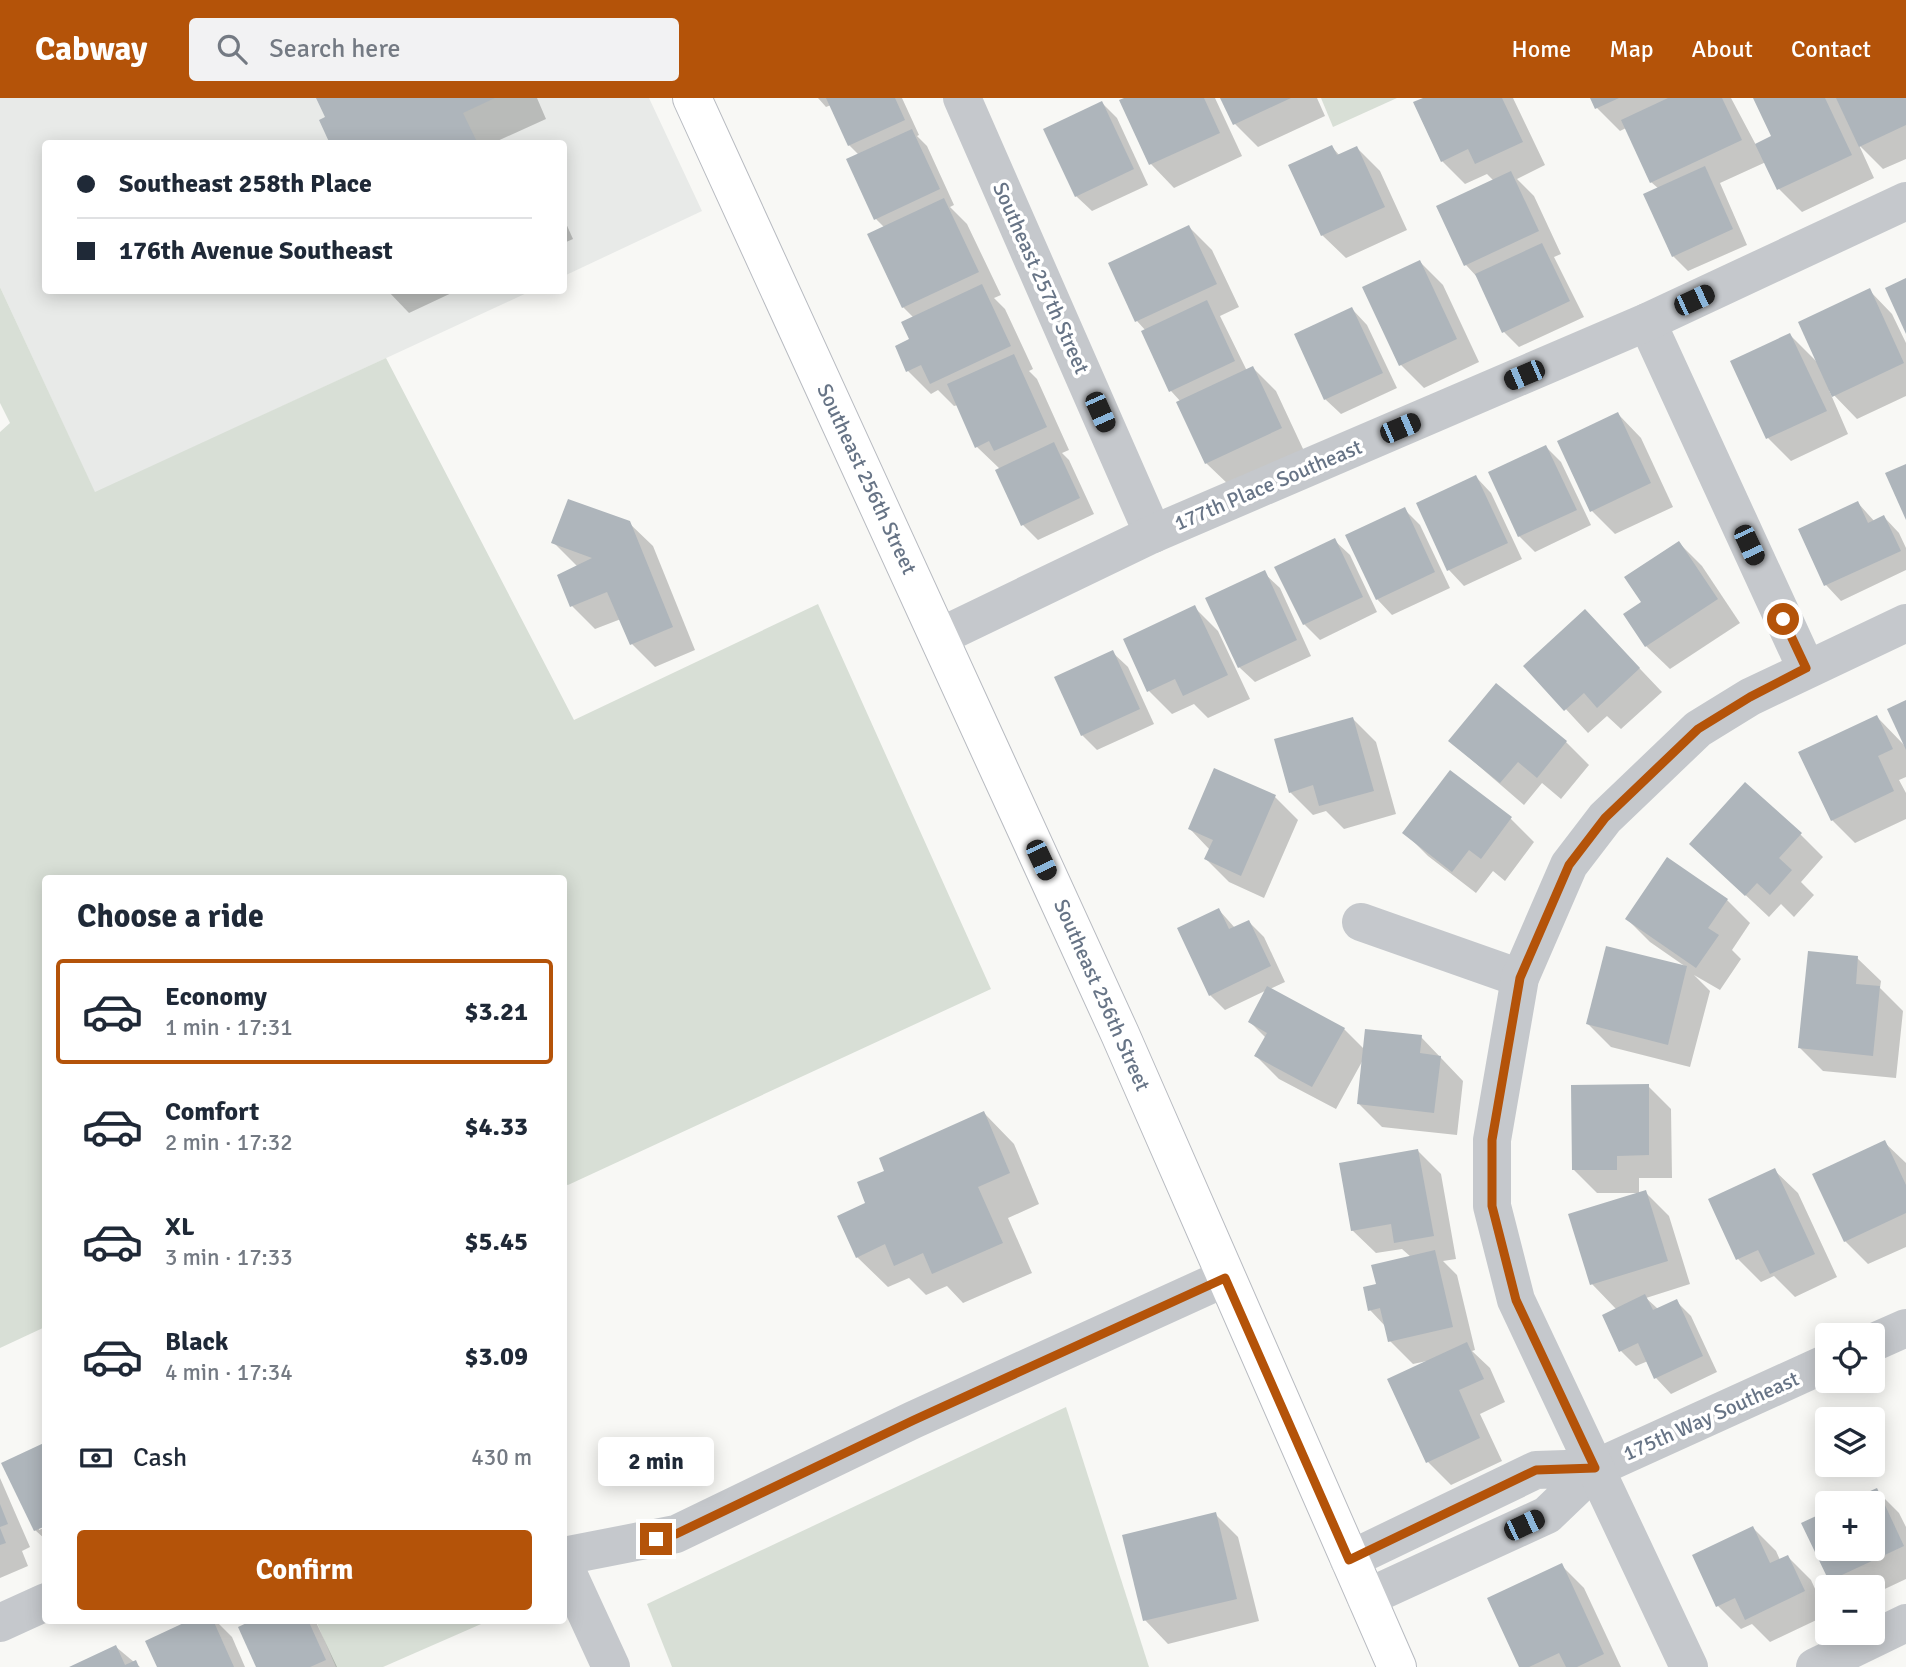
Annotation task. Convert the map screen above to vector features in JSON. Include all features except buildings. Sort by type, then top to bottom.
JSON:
[{"type":"main road","name":"Southeast 256th Street","points":[[692,98],[1120,1034],[1397,1667]]},
{"type":"street","name":"Southeast 257th Street","points":[[962,98],[1153,534]]},
{"type":"street","name":"177th Place Southeast","points":[[939,636],[1153,534],[1647,322],[1906,201]]},
{"type":"street","points":[[1647,322],[1806,668]]},
{"type":"street","points":[[1689,1667],[1516,1300],[1492,1206],[1492,1140],[1520,978],[1569,865],[1605,818],[1698,729],[1750,697],[1806,668],[1906,623]]},
{"type":"street","points":[[1361,922],[1520,978]]},
{"type":"street","points":[[567,1555],[676,1534],[914,1420],[1225,1278]]},
{"type":"street","points":[[1885,1337],[1906,1328]]},
{"type":"street","name":"175th Way Southeast","points":[[1366,1598],[1547,1515],[1595,1468],[1815,1368]]},
{"type":"street","name":"175th Way Southeast","points":[[1349,1560],[1536,1470],[1595,1468]]},
{"type":"street","points":[[567,1572],[611,1667]]},
{"type":"street","points":[[0,1623],[42,1604]]},
{"type":"street","points":[[1815,1667],[1906,1623]]},
{"type":"shaded area","points":[[0,98],[649,98],[702,211],[567,275],[567,140],[42,140],[42,294],[525,294],[95,493],[0,287]]},
{"type":"shaded area","points":[[1321,98],[1397,98],[1333,127]]},
{"type":"shaded area","points":[[0,287],[95,492],[386,358],[574,720],[818,604],[991,989],[568,1185],[567,875],[42,875],[42,1328],[0,1348],[0,432],[10,423],[0,403]]},
{"type":"shaded area","points":[[1066,1407],[1149,1667],[672,1667],[647,1604]]},
{"type":"shaded area","points":[[317,1624],[481,1624],[383,1667],[336,1667]]},
{"type":"route","points":[[656,1539],[676,1534],[914,1420],[1225,1278],[1349,1560],[1536,1470],[1595,1468],[1516,1300],[1492,1206],[1492,1140],[1520,978],[1569,865],[1605,818],[1653,769],[1698,729],[1750,697],[1806,668],[1783,619]]}]
